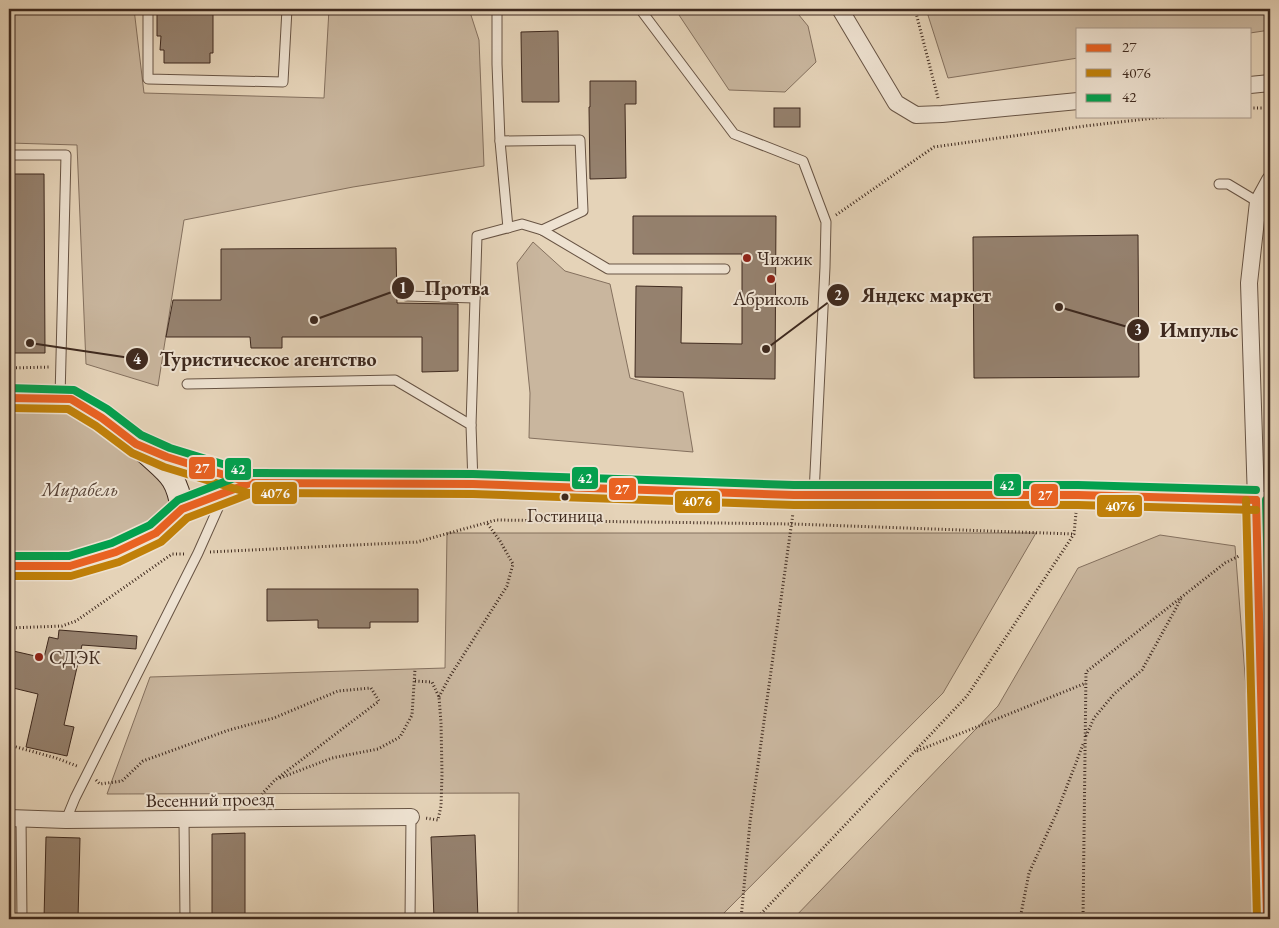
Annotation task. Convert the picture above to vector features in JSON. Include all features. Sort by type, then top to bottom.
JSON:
[{"type":"street","points":[[840,9],[896,103],[916,115],[1076,101]]},
{"type":"street","points":[[1252,85],[1270,83]]},
{"type":"street","points":[[1267,919],[1263,500],[1249,283],[1258,202],[1270,180]]},
{"type":"street","points":[[9,398],[60,398],[71,399],[79,403],[136,444],[172,477],[179,492],[182,509]]},
{"type":"street","points":[[136,444],[166,456],[250,483],[473,484],[804,495],[1078,495],[1263,500]]},
{"type":"street","points":[[9,566],[70,566],[116,552],[156,533],[182,509],[250,483]]},
{"type":"street","name":"Весенний проезд","points":[[15,818],[184,820],[411,817]]},
{"type":"lane","points":[[148,9],[148,79],[283,82],[288,9]]},
{"type":"lane","points":[[497,9],[500,141],[508,228]]},
{"type":"lane","points":[[640,9],[734,134],[803,162],[826,222],[825,277],[804,495]]},
{"type":"lane","points":[[500,141],[580,140],[583,212],[542,230]]},
{"type":"lane","points":[[9,156],[66,156],[60,398]]},
{"type":"lane","points":[[1219,184],[1228,184],[1258,202]]},
{"type":"lane","points":[[473,484],[471,425],[477,236],[522,224],[542,230],[608,269],[725,270]]},
{"type":"lane","points":[[406,296],[475,298]]},
{"type":"lane","points":[[187,384],[395,380],[471,425]]},
{"type":"lane","points":[[66,820],[88,771],[198,553],[226,492]]},
{"type":"lane","points":[[410,919],[411,817]]},
{"type":"lane","points":[[15,818],[22,919]]},
{"type":"lane","points":[[184,820],[185,919]]},
{"type":"path","points":[[916,9],[942,114]]},
{"type":"path","points":[[1252,108],[1270,108]]},
{"type":"path","points":[[826,222],[934,147],[1155,118]]},
{"type":"path","points":[[9,368],[61,366]]},
{"type":"path","points":[[741,919],[750,822],[793,524],[804,495]]},
{"type":"path","points":[[756,919],[968,696],[1074,534],[1078,495]]},
{"type":"path","points":[[9,628],[62,626],[76,621],[172,554],[417,542],[496,520],[793,524],[1074,534]]},
{"type":"path","points":[[439,697],[507,586],[509,579],[513,564],[500,540],[486,523]]},
{"type":"path","points":[[1083,919],[1086,672],[1225,563]]},
{"type":"path","points":[[1020,919],[1029,873],[1057,812],[1094,718],[1114,694],[1142,670],[1183,596]]},
{"type":"path","points":[[275,780],[332,758],[378,749],[400,737],[412,715],[415,669]]},
{"type":"path","points":[[411,817],[438,820],[441,806],[442,774],[439,697],[432,682],[415,681]]},
{"type":"path","points":[[914,752],[1086,683]]},
{"type":"path","points":[[9,745],[56,758],[88,771],[100,784],[122,781],[143,761],[229,730],[274,718],[338,691],[371,688],[380,701],[275,780],[262,794]]},
{"type":"green space","points":[[9,9],[134,9],[144,93],[324,98],[329,9],[469,9],[479,40],[484,166],[353,187],[184,220],[158,386],[86,364],[77,145],[9,143]]},
{"type":"green space","points":[[675,9],[794,9],[808,26],[816,62],[785,92],[729,90]]},
{"type":"green space","points":[[926,9],[1270,9],[1270,30],[1252,33],[1252,28],[1076,28],[1076,58],[948,78]]},
{"type":"green space","points":[[533,242],[565,271],[610,284],[630,378],[683,392],[693,452],[529,438],[530,393],[517,263]]},
{"type":"green space","name":"Мирабель","points":[[9,398],[71,399],[136,444],[182,509],[116,552],[9,566]]},
{"type":"green space","points":[[447,533],[1036,533],[943,693],[718,919],[518,919],[519,793],[107,794],[150,677],[445,668]]},
{"type":"green space","points":[[1160,535],[1235,546],[1264,919],[793,919],[998,706],[1078,568]]},
{"type":"building","points":[[157,9],[213,9],[213,53],[210,53],[210,63],[164,63],[164,50],[160,50],[161,36],[157,36]]},
{"type":"building","points":[[558,31],[559,102],[522,102],[521,32]]},
{"type":"building","points":[[590,81],[636,81],[636,104],[625,104],[626,178],[590,179]]},
{"type":"building","points":[[774,108],[800,108],[800,127],[774,127]]},
{"type":"building","points":[[9,174],[44,174],[45,353],[10,353]]},
{"type":"building","points":[[633,216],[776,216],[775,379],[635,377],[636,286],[682,287],[681,343],[742,344],[742,254],[633,254]]},
{"type":"building","points":[[1138,235],[1139,377],[974,378],[973,237]]},
{"type":"building","points":[[396,248],[397,303],[458,304],[458,371],[422,372],[422,337],[282,337],[282,348],[251,348],[250,337],[166,337],[173,300],[221,300],[221,249]]},
{"type":"building","points":[[267,589],[418,589],[418,622],[370,622],[370,628],[318,628],[318,620],[267,621]]},
{"type":"building","points":[[59,630],[137,636],[136,649],[82,645],[64,725],[74,727],[67,756],[26,747],[38,694],[9,687],[9,650],[44,658],[49,637],[58,639]]},
{"type":"building","points":[[245,833],[245,919],[212,919],[212,834]]},
{"type":"building","points":[[475,835],[478,919],[434,919],[431,837]]},
{"type":"building","points":[[46,837],[80,838],[78,919],[44,919]]},
{"type":"transit line","name":"42","points":[[9,388],[74,390],[107,409],[141,435],[170,448],[252,473],[473,474],[794,485],[1078,485],[1256,490]]},
{"type":"transit line","name":"27","points":[[9,398],[71,399],[102,418],[136,444],[167,457],[250,483],[473,484],[794,495],[1078,495],[1256,500]]},
{"type":"transit line","name":"4076","points":[[9,408],[68,409],[96,426],[132,453],[164,467],[249,493],[473,494],[794,505],[1078,505],[1256,510]]},
{"type":"transit line","name":"42","points":[[9,556],[69,556],[112,543],[150,525],[178,500],[247,473],[266,473]]},
{"type":"transit line","name":"27","points":[[9,566],[70,566],[116,552],[156,533],[182,509],[250,483],[266,483]]},
{"type":"transit line","name":"4076","points":[[9,576],[71,576],[119,562],[161,542],[187,518],[252,493],[266,493]]},
{"type":"transit line","name":"4076","points":[[1246,500],[1257,919]]},
{"type":"transit line","name":"27","points":[[1256,500],[1267,919]]},
{"type":"transit line","name":"42","points":[[1266,500],[1270,662]]},
{"type":"place","name":"Чижик","points":[[747,258]]},
{"type":"place","name":"Абриколь","points":[[771,279]]},
{"type":"place","name":"Импульс","points":[[1059,307]]},
{"type":"place","name":"Протва","points":[[314,320]]},
{"type":"place","name":"Туристическое агентство","points":[[30,343]]},
{"type":"place","name":"Яндекс маркет","points":[[766,349]]},
{"type":"place","name":"Гостиница","points":[[565,497]]},
{"type":"place","name":"СДЭК","points":[[39,657]]}]
